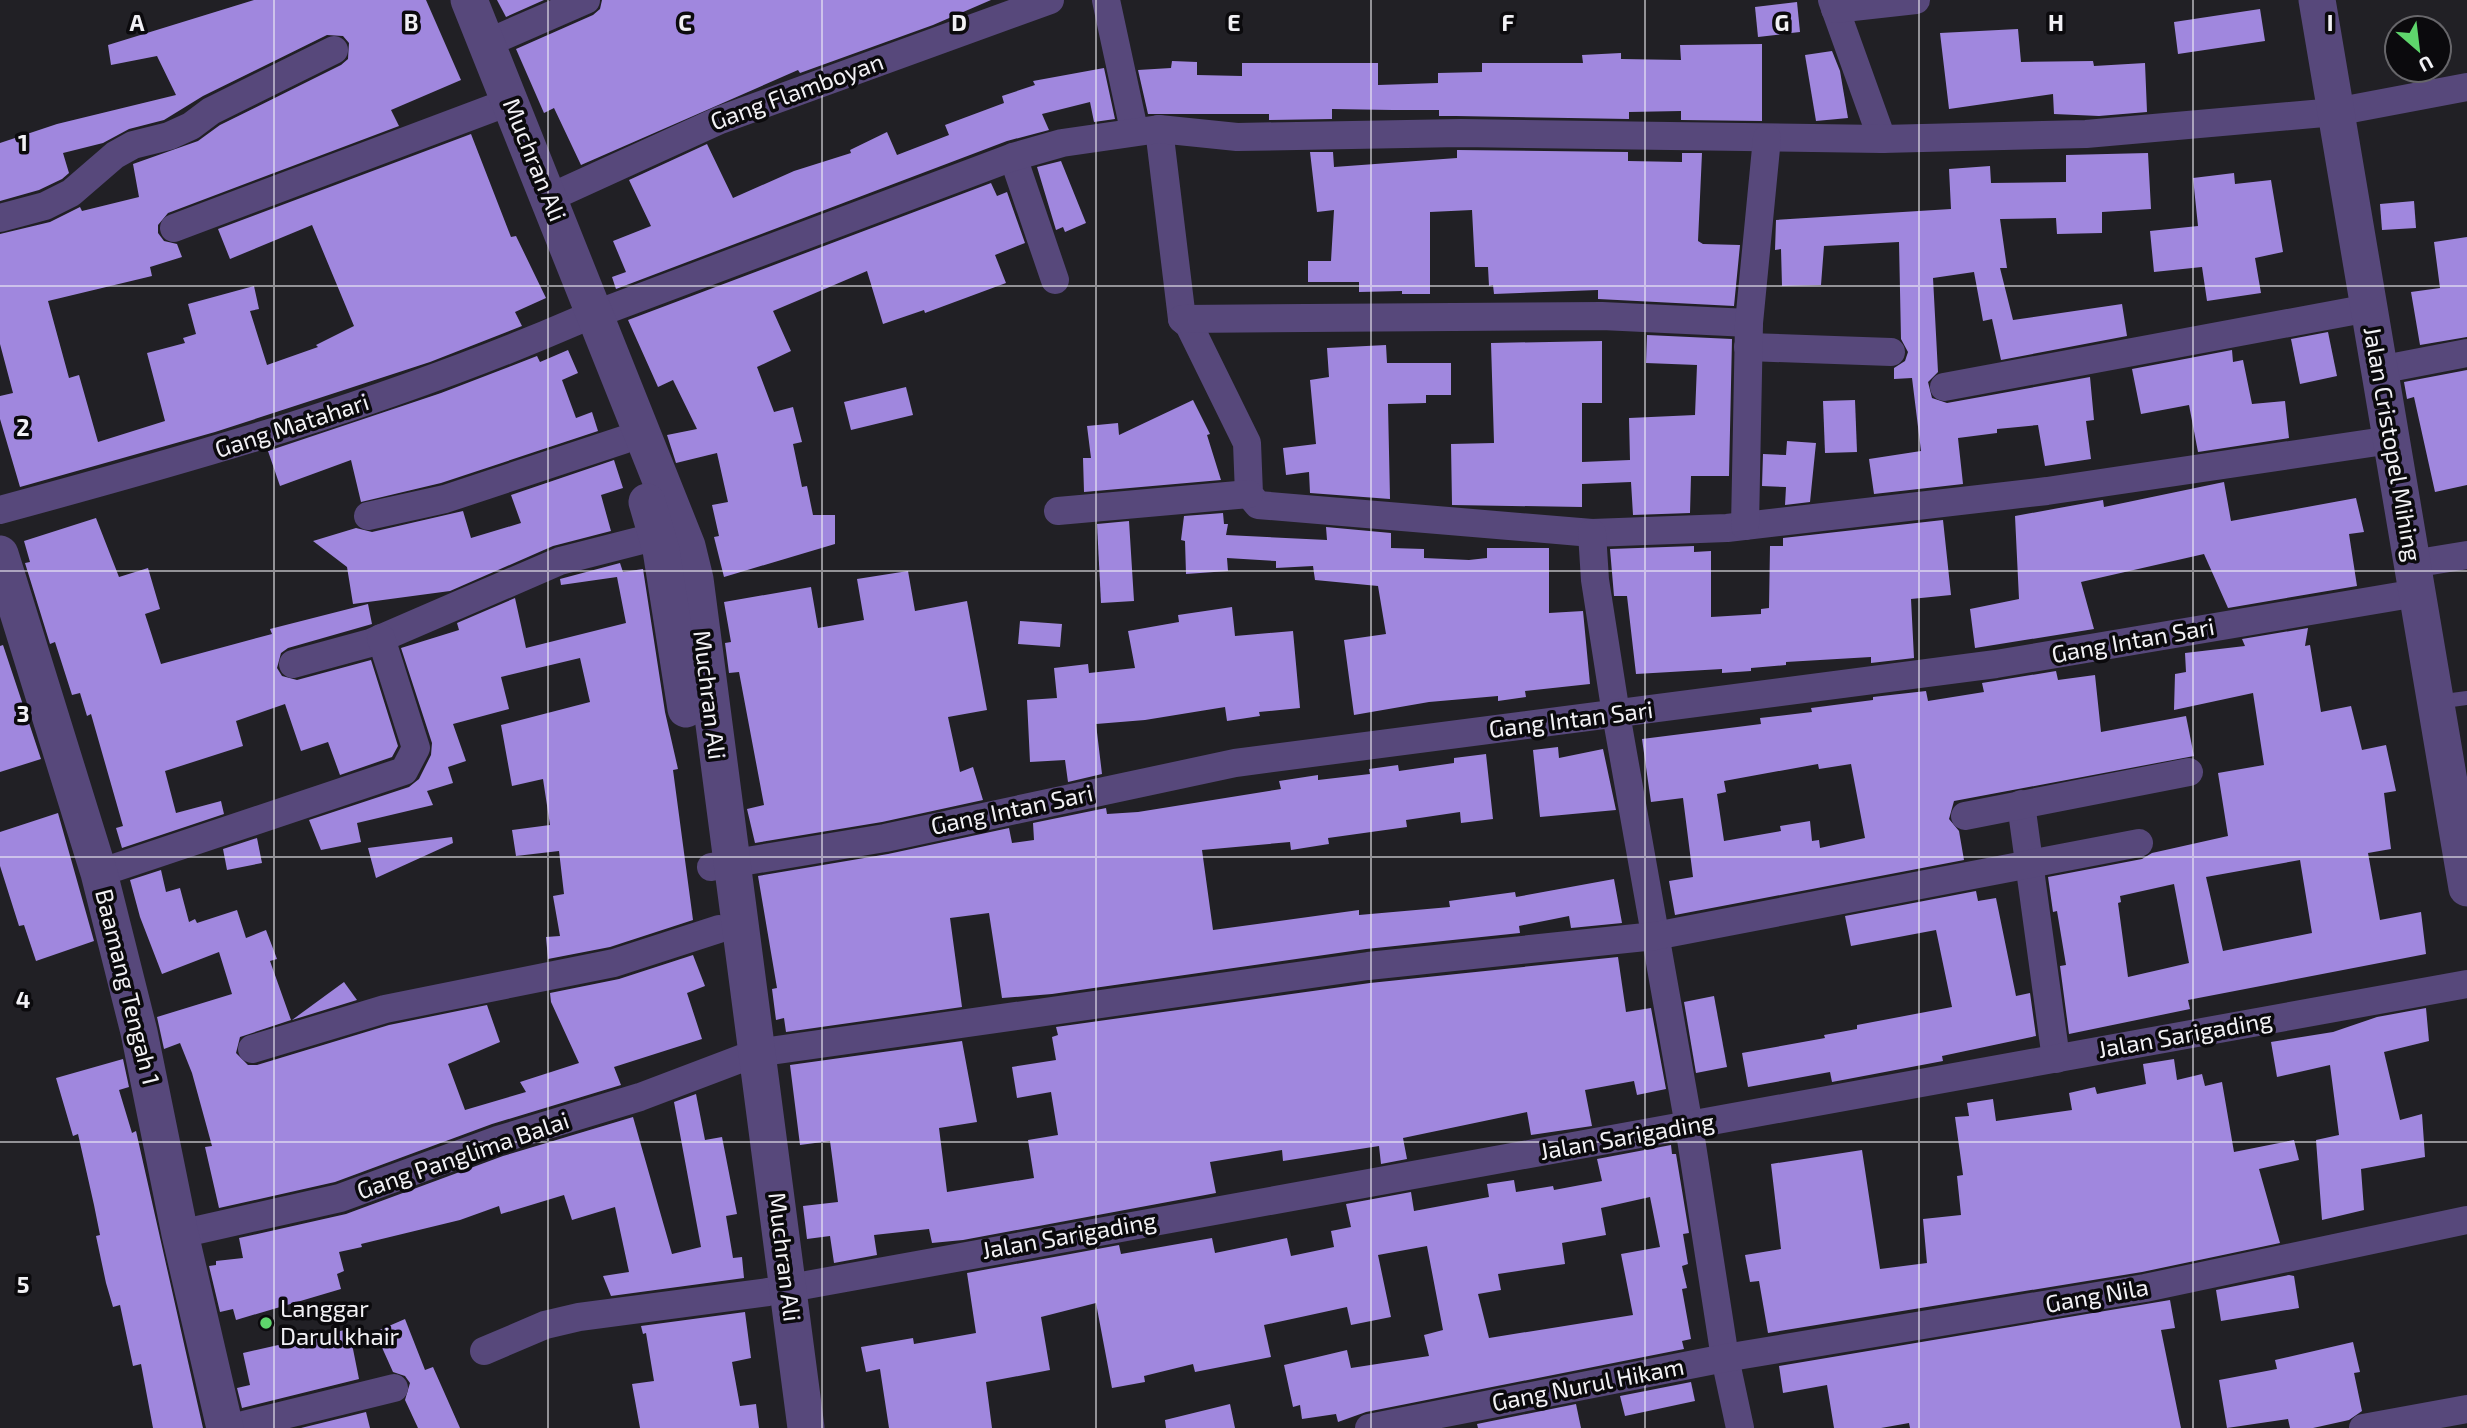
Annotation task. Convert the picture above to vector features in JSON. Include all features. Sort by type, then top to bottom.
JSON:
[{"type":"street","name":"Muchran Ali","points":[[449,0],[493,108],[687,546],[695,579],[721,866],[719,929],[748,1055]]},
{"type":"street","name":"Muchran Ali","points":[[469,0],[549,198],[623,440],[658,536],[721,866],[778,1289],[806,1428]]},
{"type":"street","points":[[487,43],[586,0]]},
{"type":"street","name":"Gang Flamboyan","points":[[549,198],[710,124],[1050,0]]},
{"type":"street","points":[[1106,0],[1147,130],[1182,319],[1189,325],[1247,443],[1249,494],[1258,505],[1592,533],[1745,526],[2047,491],[2391,440]]},
{"type":"street","points":[[1882,139],[1833,4],[1916,0]]},
{"type":"street","name":"Jalan Cristopel Mihing","points":[[2317,0],[2414,579],[2451,700],[2466,875]]},
{"type":"street","points":[[0,218],[45,206],[71,193],[115,155],[133,145],[169,136],[191,126],[211,111],[334,50]]},
{"type":"street","name":"Gang Matahari","points":[[0,510],[206,453],[459,371],[586,317],[1013,157],[1062,143],[1147,130],[1237,137],[1461,132],[1882,139],[2086,134],[2335,112],[2467,87]]},
{"type":"street","points":[[174,228],[493,108]]},
{"type":"street","points":[[1745,526],[1749,335],[1767,138]]},
{"type":"street","points":[[1013,157],[1055,280]]},
{"type":"street","points":[[1944,387],[2369,308]]},
{"type":"street","points":[[1182,319],[1602,316],[1892,352]]},
{"type":"street","points":[[2379,370],[2467,353]]},
{"type":"street","points":[[368,516],[444,499],[623,440]]},
{"type":"street","points":[[1058,512],[1249,494]]},
{"type":"street","points":[[1592,533],[1595,580],[1616,714],[1689,1125],[1725,1358],[1740,1428]]},
{"type":"street","points":[[293,664],[381,638],[560,561],[658,536]]},
{"type":"street","name":"Baamang Tengah 1","points":[[0,554],[99,873],[139,1032],[180,1234],[225,1428]]},
{"type":"street","name":"Gang Intan Sari","points":[[721,866],[885,838],[1212,767],[1996,664],[2414,579],[2467,555]]},
{"type":"street","points":[[99,873],[404,771],[416,748],[381,638]]},
{"type":"street","points":[[1965,816],[2189,772]]},
{"type":"street","points":[[2021,804],[2056,1059]]},
{"type":"street","name":"Gang Panglima Balai","points":[[180,1234],[340,1198],[498,1140],[640,1097],[748,1055],[1354,968],[1655,936],[2139,843]]},
{"type":"street","points":[[252,1049],[385,1009],[614,963],[719,929]]},
{"type":"street","name":"Jalan Sarigading","points":[[484,1351],[545,1325],[579,1317],[778,1289],[2467,984]]},
{"type":"street","name":"Gang Nila","points":[[1725,1358],[2145,1288],[2467,1220]]},
{"type":"street","name":"Muchran Ali","points":[[778,1289],[786,1428]]},
{"type":"street","name":"Gang Nurul Hikam","points":[[1369,1428],[1725,1358]]},
{"type":"street","points":[[231,1428],[394,1388]]},
{"type":"street","points":[[2363,1428],[2467,1409]]},
{"type":"building","points":[[254,0],[426,0],[461,80],[391,110],[399,126],[168,213],[158,225],[158,233],[164,241],[177,244],[182,257],[150,267],[152,276],[48,301],[69,378],[79,375],[98,442],[165,421],[147,353],[185,343],[183,338],[196,334],[188,304],[254,286],[259,309],[250,311],[267,365],[318,347],[316,345],[354,326],[312,225],[230,259],[218,229],[471,134],[511,237],[516,236],[546,298],[515,312],[522,326],[430,362],[215,432],[20,487],[0,419],[0,396],[13,393],[0,344],[0,234],[50,222],[80,207],[82,211],[139,197],[133,164],[198,141],[220,125],[341,65],[348,59],[349,43],[343,36],[327,35],[203,96],[164,120],[129,129],[103,143],[63,153],[69,173],[62,179],[39,190],[0,201],[0,143],[57,124],[176,95],[157,56],[111,65],[108,45]]},
{"type":"building","points":[[497,0],[544,0],[506,17]]},
{"type":"building","points":[[602,0],[991,0],[933,25],[800,73],[798,70],[581,165],[554,108],[544,113],[516,49],[593,15],[600,9]]},
{"type":"building","points":[[1797,2],[1800,32],[1758,37],[1755,7]]},
{"type":"building","points":[[2260,9],[2265,41],[2178,54],[2174,22]]},
{"type":"building","points":[[2018,29],[2021,62],[2093,61],[2094,66],[2145,63],[2147,112],[2099,116],[2054,114],[2053,94],[1949,109],[1940,33]]},
{"type":"building","points":[[1762,44],[1762,121],[1681,120],[1681,111],[1629,112],[1629,119],[1439,116],[1439,110],[1332,109],[1332,119],[1269,120],[1269,114],[1148,114],[1138,70],[1171,68],[1172,61],[1197,62],[1197,75],[1242,76],[1242,63],[1378,63],[1378,85],[1438,83],[1438,73],[1482,72],[1482,63],[1583,63],[1582,55],[1621,53],[1621,59],[1681,60],[1680,45]]},
{"type":"building","points":[[1832,51],[1840,71],[1848,118],[1816,121],[1805,55]]},
{"type":"building","points":[[1104,68],[1115,119],[1094,122],[1090,102],[1042,114],[1049,130],[1007,141],[616,289],[612,277],[626,272],[613,241],[651,226],[629,180],[707,144],[733,198],[794,171],[851,153],[850,150],[887,132],[897,155],[949,135],[945,125],[1004,103],[1002,96],[1035,85],[1033,81]]},
{"type":"building","points":[[1457,150],[1628,152],[1628,161],[1682,162],[1682,153],[1702,153],[1698,241],[1703,244],[1740,245],[1734,306],[1598,299],[1598,290],[1494,294],[1493,285],[1489,286],[1488,267],[1475,267],[1472,210],[1430,212],[1430,294],[1402,294],[1402,291],[1359,292],[1359,282],[1308,282],[1308,261],[1331,261],[1334,210],[1317,212],[1310,152],[1333,152],[1334,167],[1457,158]]},
{"type":"building","points":[[2148,153],[2151,209],[2102,212],[2102,233],[2057,234],[2056,218],[2000,219],[2007,268],[2000,268],[2013,320],[2122,304],[2127,336],[2001,360],[1992,319],[1983,321],[1974,272],[1933,278],[1938,372],[1928,382],[1932,398],[1947,403],[2090,377],[2094,420],[2086,421],[2091,459],[2045,466],[2038,425],[1997,429],[1997,433],[1958,438],[1963,484],[1874,494],[1869,459],[1921,451],[1912,378],[1894,379],[1894,368],[1905,361],[1908,352],[1901,339],[1899,242],[1824,246],[1821,285],[1782,286],[1781,249],[1775,250],[1776,220],[1951,209],[1949,169],[1990,166],[1991,183],[2066,182],[2066,155]]},
{"type":"building","points":[[1061,161],[1086,223],[1065,232],[1063,227],[1056,230],[1037,167]]},
{"type":"building","points":[[2234,173],[2235,184],[2271,180],[2283,252],[2255,258],[2261,293],[2207,301],[2202,267],[2154,272],[2150,231],[2198,226],[2193,178]]},
{"type":"building","points":[[991,183],[997,196],[1007,192],[1025,243],[995,255],[1006,283],[925,313],[924,310],[883,324],[867,271],[773,311],[791,351],[757,367],[774,412],[793,407],[802,442],[793,444],[802,487],[807,486],[813,515],[835,515],[835,544],[724,577],[714,537],[719,536],[712,505],[728,502],[717,453],[676,463],[667,435],[697,429],[673,380],[658,387],[628,320]]},
{"type":"building","points":[[2414,201],[2416,228],[2382,230],[2380,204]]},
{"type":"building","points":[[2467,237],[2467,337],[2420,345],[2411,292],[2440,288],[2434,242]]},
{"type":"building","points":[[2328,332],[2337,376],[2300,384],[2291,339]]},
{"type":"building","points":[[1647,335],[1732,339],[1729,476],[1691,476],[1690,513],[1633,515],[1631,482],[1582,484],[1582,507],[1452,505],[1451,444],[1494,443],[1491,343],[1602,341],[1602,403],[1582,403],[1582,462],[1630,460],[1629,418],[1695,415],[1697,365],[1646,363]]},
{"type":"building","points":[[1386,345],[1387,363],[1451,363],[1451,395],[1426,395],[1426,403],[1388,404],[1390,499],[1310,493],[1309,472],[1286,475],[1283,448],[1316,444],[1310,380],[1329,377],[1327,348]]},
{"type":"building","points":[[568,350],[578,373],[562,380],[576,418],[592,412],[598,431],[441,483],[361,502],[351,460],[280,486],[268,451],[441,393],[537,356],[540,362]]},
{"type":"building","points":[[2232,350],[2233,362],[2243,360],[2252,404],[2285,401],[2289,438],[2198,452],[2189,405],[2141,414],[2132,369]]},
{"type":"building","points":[[2467,370],[2467,485],[2435,492],[2414,397],[2407,399],[2404,382]]},
{"type":"building","points":[[906,387],[913,415],[851,430],[844,402]]},
{"type":"building","points":[[1193,400],[1210,434],[1207,435],[1221,480],[1084,492],[1083,458],[1091,458],[1087,426],[1118,423],[1119,435]]},
{"type":"building","points":[[1855,400],[1857,452],[1825,453],[1823,401]]},
{"type":"building","points":[[1787,441],[1816,443],[1810,502],[1785,505],[1786,487],[1762,486],[1763,454],[1786,455]]},
{"type":"building","points":[[614,460],[623,488],[601,495],[611,531],[553,546],[450,591],[353,604],[347,567],[313,541],[356,528],[372,532],[463,511],[471,538],[521,523],[511,495]]},
{"type":"building","points":[[2224,482],[2231,521],[2356,498],[2364,532],[2349,534],[2357,586],[2228,608],[2204,554],[2081,582],[2094,629],[1975,648],[1970,609],[2019,599],[2015,516],[2103,500],[2104,507]]},
{"type":"building","points":[[1223,513],[1224,524],[1228,524],[1226,535],[1327,540],[1326,527],[1391,533],[1391,548],[1424,549],[1424,558],[1469,560],[1487,558],[1487,548],[1549,548],[1549,613],[1583,611],[1590,684],[1525,691],[1526,697],[1498,701],[1498,696],[1429,702],[1354,715],[1344,640],[1386,634],[1378,586],[1315,580],[1313,566],[1276,568],[1276,561],[1227,558],[1228,571],[1186,574],[1185,541],[1181,540],[1184,516]]},
{"type":"building","points":[[96,518],[119,577],[148,568],[160,609],[145,614],[161,664],[272,634],[270,629],[368,604],[372,624],[288,648],[281,653],[277,668],[282,676],[297,680],[371,660],[398,746],[392,757],[340,775],[328,742],[301,751],[285,704],[236,721],[243,746],[165,771],[176,813],[221,801],[224,814],[122,848],[116,828],[123,826],[91,714],[87,716],[80,693],[72,695],[55,642],[50,644],[25,563],[30,562],[24,541]]},
{"type":"building","points":[[1943,520],[1951,595],[1911,599],[1914,658],[1871,663],[1871,657],[1786,662],[1786,665],[1722,673],[1722,669],[1636,674],[1627,596],[1614,596],[1610,549],[1694,546],[1694,552],[1711,551],[1711,617],[1761,614],[1761,609],[1769,608],[1770,546],[1783,546],[1783,538]]},
{"type":"building","points":[[1129,521],[1134,601],[1101,603],[1097,524]]},
{"type":"building","points":[[620,563],[623,572],[643,569],[665,712],[678,769],[673,770],[693,920],[610,947],[548,959],[546,937],[560,936],[553,896],[564,894],[559,851],[516,856],[512,830],[550,825],[543,779],[512,786],[501,725],[590,702],[580,658],[501,677],[509,709],[453,724],[466,761],[448,767],[453,783],[427,791],[433,805],[357,823],[361,842],[321,850],[309,820],[409,787],[419,779],[431,755],[432,743],[401,648],[459,630],[457,623],[515,598],[526,648],[626,623],[617,577],[561,585],[560,579]]},
{"type":"building","points":[[908,571],[915,611],[967,601],[987,710],[948,717],[960,772],[973,767],[983,800],[882,822],[755,843],[747,809],[764,805],[739,672],[729,673],[725,643],[731,642],[724,602],[811,587],[818,628],[864,620],[857,579]]},
{"type":"building","points":[[1232,607],[1235,636],[1293,631],[1300,708],[1259,712],[1260,716],[1227,721],[1225,707],[1145,720],[1096,724],[1102,774],[1068,782],[1065,760],[1030,762],[1027,700],[1057,698],[1054,668],[1088,664],[1089,673],[1135,668],[1128,631],[1179,622],[1178,615]]},
{"type":"building","points":[[1020,621],[1062,624],[1060,647],[1018,644]]},
{"type":"building","points":[[2308,628],[2305,646],[2310,645],[2321,712],[2351,706],[2362,750],[2386,745],[2396,791],[2384,793],[2391,849],[2368,853],[2380,920],[2421,912],[2426,954],[2188,1000],[2190,1009],[2069,1034],[2060,966],[2066,965],[2057,911],[2053,912],[2048,877],[2142,859],[2152,853],[2228,836],[2218,773],[2264,765],[2253,693],[2174,710],[2175,674],[2186,672],[2185,653],[2245,646],[2242,639]],"holes":[[[2300,860],[2312,933],[2223,951],[2206,877]],[[2174,884],[2189,963],[2128,977],[2118,903],[2121,902],[2120,896]]]},
{"type":"building","points":[[3,645],[41,759],[0,772],[0,646]]},
{"type":"building","points":[[2056,671],[2058,680],[2095,675],[2101,732],[2186,716],[2194,756],[1954,801],[1949,819],[1959,831],[1964,860],[1675,915],[1669,881],[1693,877],[1683,798],[1651,802],[1642,739],[1761,724],[1760,718],[1812,712],[1811,708],[1873,700],[1873,697],[1926,691],[1928,701],[1984,692],[1982,683]],"holes":[[[1818,764],[1819,769],[1851,764],[1865,838],[1820,848],[1819,840],[1812,841],[1810,821],[1780,826],[1781,831],[1724,841],[1717,794],[1726,792],[1724,781]]]},
{"type":"building","points":[[1558,747],[1559,758],[1603,749],[1616,810],[1540,817],[1533,750]]},
{"type":"building","points":[[1486,754],[1493,819],[1461,823],[1460,812],[1406,820],[1407,827],[1328,838],[1329,844],[1291,850],[1290,842],[1202,850],[1213,930],[1359,910],[1359,915],[1450,907],[1449,901],[1515,892],[1516,897],[1614,879],[1622,923],[1571,928],[1569,916],[1519,926],[1520,933],[1366,949],[1052,994],[1002,998],[989,913],[950,918],[962,1007],[786,1032],[784,1018],[776,1020],[772,989],[777,988],[758,876],[888,854],[1009,828],[1012,843],[1034,840],[1033,823],[1106,808],[1107,814],[1138,812],[1281,789],[1279,781],[1318,775],[1318,780],[1370,774],[1369,769],[1398,765],[1399,771],[1454,763],[1454,758]]},
{"type":"building","points":[[58,813],[94,941],[36,961],[24,925],[19,926],[0,866],[0,832]]},
{"type":"building","points":[[452,837],[453,843],[376,878],[368,848]]},
{"type":"building","points":[[257,838],[262,863],[227,870],[223,849]]},
{"type":"building","points":[[161,870],[166,892],[180,888],[189,922],[195,919],[197,923],[237,910],[246,938],[266,930],[277,959],[270,961],[291,1020],[240,1037],[236,1053],[248,1065],[257,1065],[389,1025],[487,1005],[500,1042],[448,1064],[465,1110],[526,1092],[520,1082],[579,1063],[551,1002],[550,993],[619,979],[693,955],[705,986],[687,993],[702,1039],[614,1067],[621,1085],[492,1124],[335,1182],[219,1208],[205,1147],[212,1146],[192,1073],[180,1043],[164,1049],[157,1017],[232,994],[219,952],[162,974],[140,917],[130,880]]},
{"type":"building","points":[[1976,891],[1978,901],[1996,898],[2016,996],[2030,993],[2036,1036],[1942,1056],[1943,1061],[1832,1082],[1830,1072],[1748,1087],[1742,1053],[1825,1038],[1824,1035],[1857,1029],[1857,1025],[1952,1007],[1936,930],[1851,946],[1845,916]]},
{"type":"building","points":[[1618,957],[1626,1012],[1651,1008],[1666,1089],[1637,1095],[1634,1081],[1585,1090],[1592,1126],[1531,1135],[1527,1112],[1403,1138],[1407,1159],[1381,1164],[1379,1146],[1283,1161],[1282,1150],[1210,1162],[1216,1193],[963,1240],[932,1243],[929,1229],[874,1235],[877,1255],[834,1263],[830,1236],[807,1239],[803,1206],[838,1202],[830,1141],[800,1145],[790,1065],[962,1041],[977,1122],[939,1128],[947,1192],[1034,1178],[1028,1140],[1058,1135],[1051,1092],[1017,1098],[1012,1067],[1056,1060],[1052,1037],[1058,1035],[1056,1027],[1370,983]]},
{"type":"building","points":[[344,982],[357,1000],[292,1020]]},
{"type":"building","points":[[1714,996],[1727,1067],[1696,1073],[1684,1002]]},
{"type":"building","points":[[2426,1008],[2429,1041],[2384,1052],[2400,1120],[2422,1114],[2425,1157],[2361,1169],[2364,1210],[2322,1220],[2316,1140],[2339,1135],[2330,1065],[2277,1077],[2271,1042],[2333,1032],[2377,1017]]},
{"type":"building","points":[[123,1059],[129,1087],[119,1090],[132,1133],[136,1131],[203,1428],[153,1428],[141,1364],[133,1366],[120,1305],[113,1307],[106,1283],[96,1236],[100,1235],[78,1134],[73,1136],[56,1078]]},
{"type":"building","points":[[2174,1059],[2177,1080],[2202,1074],[2205,1086],[2222,1082],[2234,1152],[2294,1140],[2299,1160],[2259,1169],[2280,1243],[2142,1272],[1768,1333],[1759,1281],[1750,1282],[1745,1255],[1781,1249],[1771,1164],[1862,1150],[1880,1269],[1927,1263],[1923,1219],[1961,1215],[1957,1176],[1963,1175],[1955,1117],[1969,1116],[1967,1103],[1993,1099],[1996,1121],[2072,1110],[2069,1093],[2095,1087],[2097,1094],[2146,1084],[2143,1064]]},
{"type":"building","points":[[696,1094],[705,1140],[722,1137],[737,1214],[726,1216],[733,1258],[742,1257],[744,1278],[611,1296],[603,1276],[629,1272],[615,1207],[572,1220],[564,1195],[501,1214],[499,1206],[460,1220],[361,1244],[362,1247],[339,1252],[344,1271],[337,1274],[341,1289],[236,1320],[233,1309],[220,1312],[209,1266],[216,1265],[216,1261],[243,1258],[239,1238],[346,1214],[503,1156],[633,1117],[672,1254],[701,1247],[674,1102]]},
{"type":"building","points":[[1671,1145],[1672,1154],[1676,1154],[1689,1233],[1683,1234],[1688,1264],[1682,1266],[1687,1288],[1682,1289],[1691,1339],[1682,1341],[1684,1349],[1366,1412],[1338,1422],[1336,1414],[1302,1419],[1300,1405],[1293,1407],[1284,1365],[1347,1350],[1351,1368],[1429,1356],[1424,1335],[1443,1330],[1427,1246],[1378,1255],[1391,1317],[1351,1325],[1347,1307],[1264,1325],[1271,1357],[1195,1372],[1193,1364],[1144,1376],[1145,1382],[1112,1388],[1096,1303],[1041,1317],[1050,1370],[986,1382],[992,1428],[889,1428],[880,1369],[866,1372],[861,1347],[913,1338],[914,1344],[976,1333],[967,1273],[1119,1245],[1121,1254],[1212,1238],[1215,1253],[1287,1238],[1291,1256],[1334,1247],[1331,1231],[1351,1227],[1346,1204],[1411,1192],[1414,1211],[1489,1197],[1487,1184],[1514,1180],[1516,1192],[1553,1186],[1554,1190],[1602,1181],[1597,1159]],"holes":[[[1650,1197],[1660,1247],[1621,1254],[1633,1315],[1489,1338],[1478,1294],[1501,1290],[1498,1274],[1565,1264],[1562,1243],[1606,1235],[1601,1208]]]},
{"type":"building","points":[[2294,1276],[2299,1308],[2221,1321],[2216,1290]]},
{"type":"building","points":[[2170,1300],[2175,1328],[2161,1330],[2181,1428],[1910,1428],[1909,1423],[1881,1428],[1834,1428],[1827,1385],[1783,1393],[1779,1366]]},
{"type":"building","points":[[745,1312],[751,1358],[732,1362],[740,1406],[756,1404],[759,1428],[640,1428],[632,1384],[654,1381],[646,1333],[643,1334],[641,1326]]},
{"type":"building","points":[[405,1319],[425,1370],[433,1367],[460,1428],[418,1428],[405,1400],[410,1383],[405,1376],[393,1372],[375,1332]]},
{"type":"building","points":[[349,1329],[359,1379],[242,1408],[237,1388],[250,1385],[243,1353]]},
{"type":"building","points":[[2353,1342],[2360,1372],[2354,1373],[2362,1411],[2349,1420],[2313,1428],[2290,1428],[2288,1419],[2227,1428],[2219,1380],[2277,1369],[2275,1360]]},
{"type":"building","points":[[1691,1382],[1695,1401],[1625,1416],[1620,1396]]},
{"type":"building","points":[[1230,1404],[1235,1428],[1166,1428],[1165,1420]]},
{"type":"building","points":[[1576,1404],[1581,1428],[1478,1428],[1477,1424]]},
{"type":"building","points":[[366,1412],[370,1428],[301,1428]]},
{"type":"place","name":"Langgar Darul khair","points":[[266,1323]]}]
